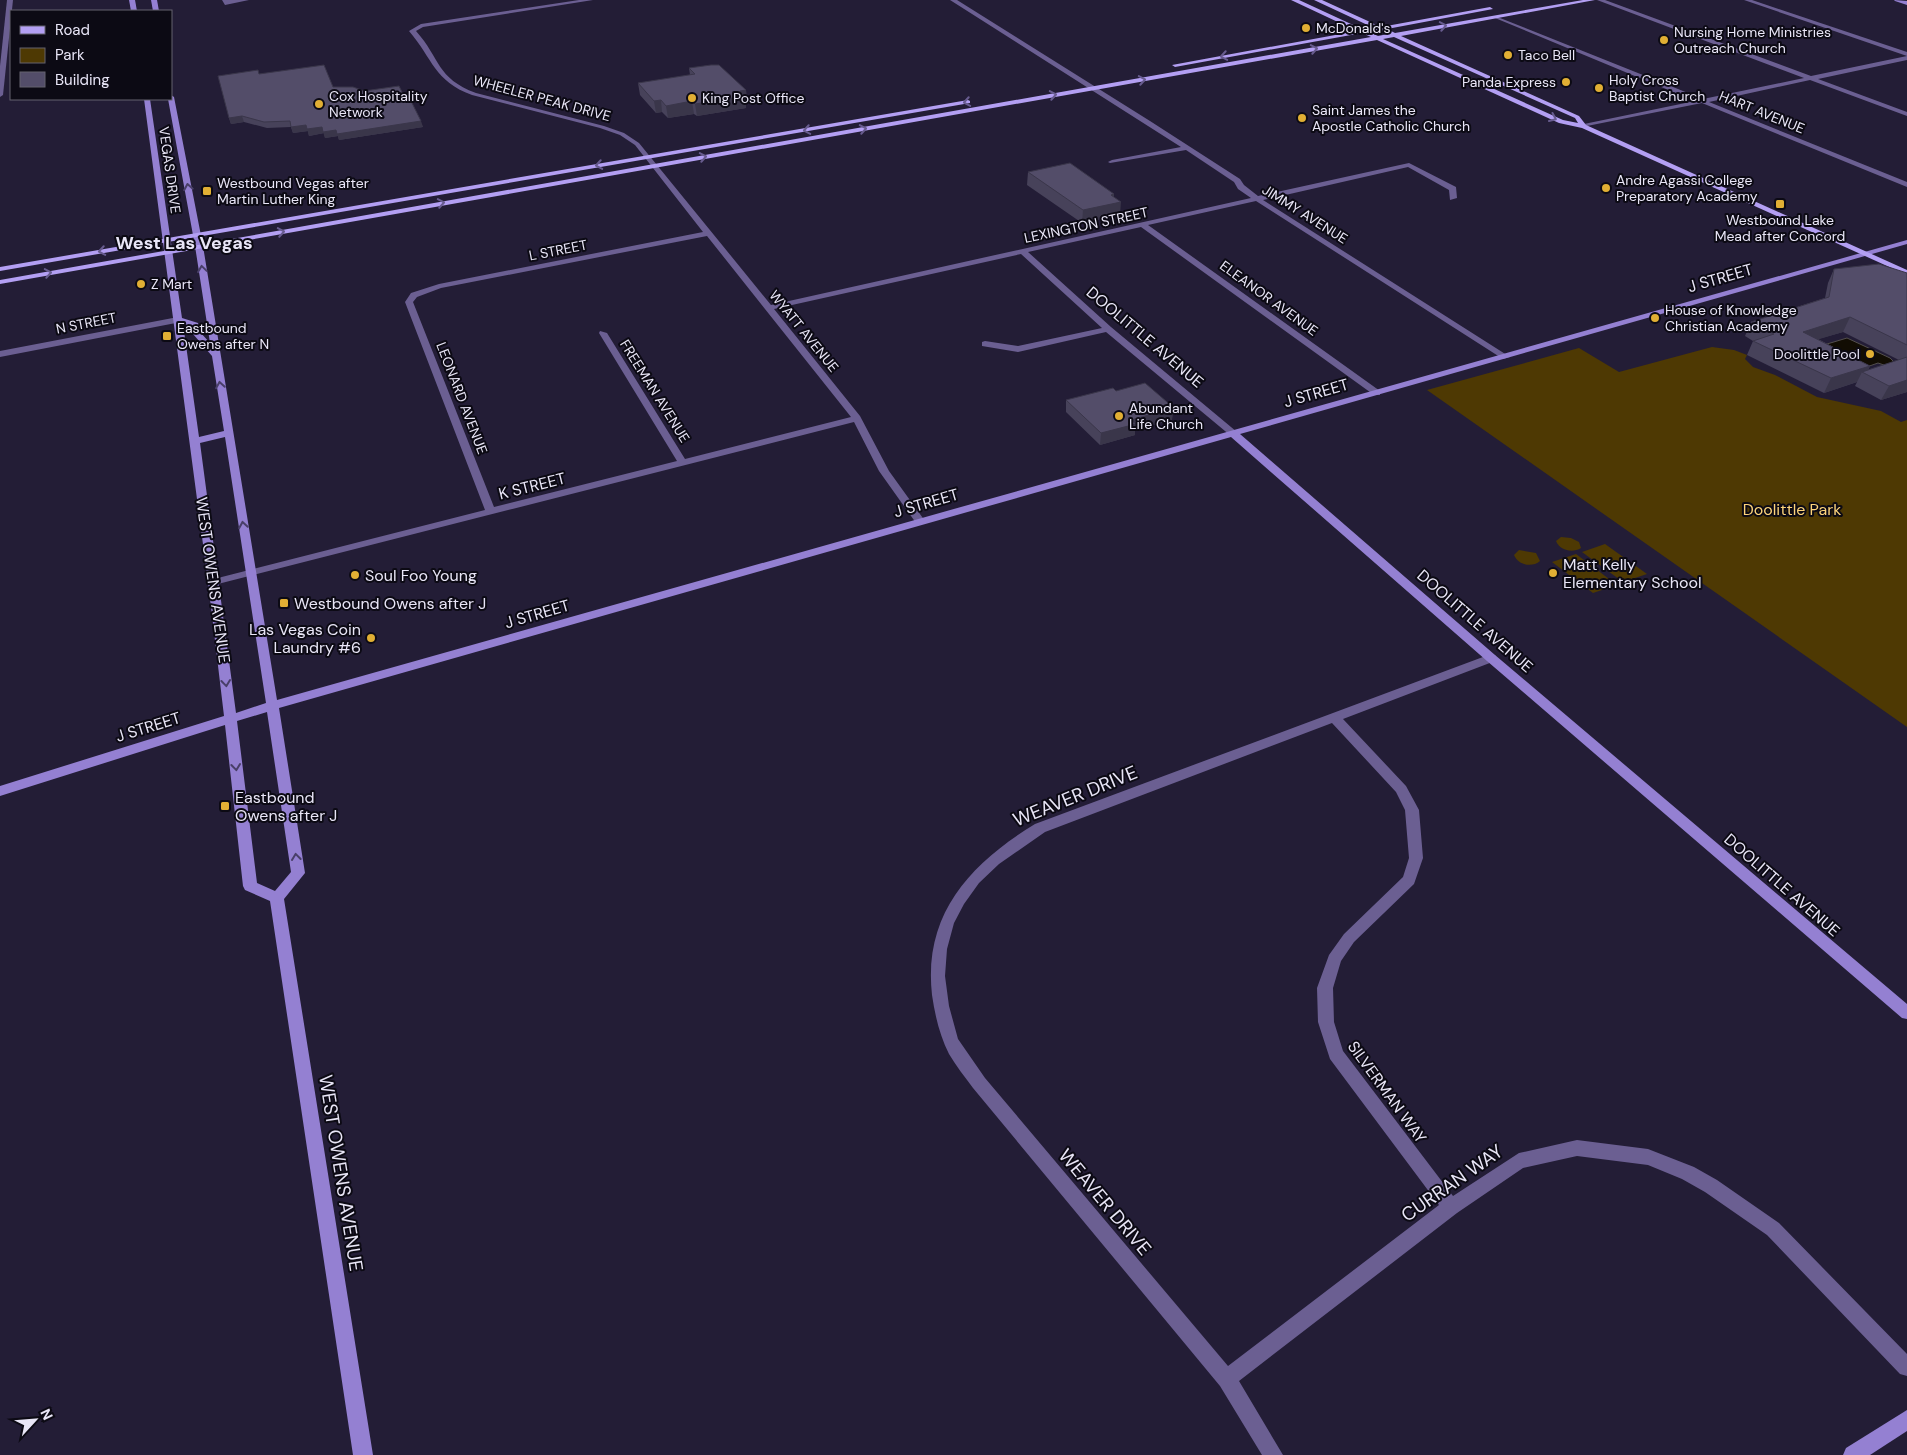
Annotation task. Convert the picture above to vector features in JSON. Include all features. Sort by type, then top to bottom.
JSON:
[{"type":"main road","points":[[1294,0],[1561,122],[1584,126],[1907,273]]},
{"type":"main road","points":[[1317,0],[1577,117],[1584,126]]},
{"type":"main road","points":[[0,269],[168,246],[655,166],[1094,84],[1167,76],[1592,0]]},
{"type":"main road","points":[[1897,0],[1907,3]]},
{"type":"main road","points":[[1497,17],[1496,13],[1517,8],[1522,4]]},
{"type":"main road","points":[[1169,66],[1495,8]]},
{"type":"main road","points":[[1167,76],[1174,70],[1208,62],[1208,59]]},
{"type":"main road","points":[[1074,83],[1094,84]]},
{"type":"main road","points":[[1482,86],[1493,86],[1513,94],[1531,96]]},
{"type":"main road","name":"VEGAS DRIVE","points":[[147,100],[168,246]]},
{"type":"main road","name":"VEGAS DRIVE","points":[[172,100],[198,241]]},
{"type":"main road","points":[[198,241],[647,157],[980,100]]},
{"type":"main road","points":[[198,241],[298,873],[277,898]]},
{"type":"main road","name":"J STREET","points":[[0,790],[272,706],[1907,242]]},
{"type":"main road","points":[[0,282],[168,246]]},
{"type":"main road","name":"WEST OWENS AVENUE","points":[[168,246],[214,582],[250,886],[277,898],[363,1455]]},
{"type":"main road","points":[[178,320],[194,324],[196,332],[215,354]]},
{"type":"main road","points":[[194,441],[228,433]]},
{"type":"main road","name":"DOOLITTLE AVENUE","points":[[1234,434],[1491,658],[1907,1013]]},
{"type":"main road","points":[[1853,1455],[1907,1420]]},
{"type":"street","points":[[0,95],[10,0]]},
{"type":"street","points":[[225,1],[246,0]]},
{"type":"street","name":"WHEELER PEAK DRIVE","points":[[590,0],[414,28],[412,31],[422,40],[449,82],[457,87],[474,94],[602,127],[628,138],[655,166]]},
{"type":"street","points":[[953,0],[1084,82]]},
{"type":"street","points":[[1600,0],[1907,114]]},
{"type":"street","points":[[1747,0],[1907,56]]},
{"type":"street","name":"HART AVENUE","points":[[1497,17],[1907,185]]},
{"type":"street","points":[[1584,126],[1907,56]]},
{"type":"street","name":"JIMMY AVENUE","points":[[1094,84],[1237,181],[1241,187],[1257,199],[1506,356]]},
{"type":"street","points":[[1112,162],[1186,148]]},
{"type":"street","name":"LEXINGTON STREET","points":[[768,308],[1144,226],[1409,165],[1453,189],[1453,198]]},
{"type":"street","name":"WYATT AVENUE","points":[[655,166],[857,418],[884,471],[920,521]]},
{"type":"street","name":"ELEANOR AVENUE","points":[[1144,226],[1377,393]]},
{"type":"street","name":"L STREET","points":[[414,295],[439,286],[708,233]]},
{"type":"street","name":"DOOLITTLE AVENUE","points":[[1023,252],[1108,329],[1234,434]]},
{"type":"street","name":"LEONARD AVENUE","points":[[414,295],[409,302],[491,512]]},
{"type":"street","name":"N STREET","points":[[0,354],[178,320]]},
{"type":"street","points":[[984,344],[1018,349],[1108,329]]},
{"type":"street","name":"FREEMAN AVENUE","points":[[604,333],[684,463]]},
{"type":"street","name":"K STREET","points":[[214,582],[857,418]]},
{"type":"street","name":"WEAVER DRIVE","points":[[1273,1455],[1228,1379],[979,1083],[955,1049],[945,1025],[936,983],[939,956],[946,926],[961,896],[972,880],[992,859],[1014,843],[1040,828],[1491,658]]},
{"type":"street","name":"SILVERMAN WAY","points":[[1334,717],[1401,789],[1412,810],[1416,858],[1409,880],[1349,938],[1334,959],[1325,988],[1326,1022],[1336,1054],[1451,1208]]},
{"type":"street","name":"CURRAN WAY","points":[[1228,1379],[1451,1208],[1519,1161],[1577,1148],[1648,1157],[1688,1172],[1773,1229],[1907,1368]]},
{"type":"green space","name":"Doolittle Park","points":[[1712,347],[1734,350],[1747,355],[1745,359],[1753,367],[1775,375],[1817,397],[1881,411],[1901,422],[1907,420],[1907,727],[1427,390],[1579,348],[1619,372]]},
{"type":"green space","points":[[1561,537],[1571,538],[1579,542],[1581,548],[1571,551],[1560,547],[1556,541]]},
{"type":"green space","points":[[1605,544],[1647,574],[1623,582],[1582,552]]},
{"type":"green space","points":[[1519,550],[1536,553],[1540,561],[1529,565],[1522,563],[1514,555]]},
{"type":"green space","points":[[1576,554],[1617,585],[1593,593],[1552,562]]},
{"type":"shaded area","name":"Doolittle Pool","points":[[1847,338],[1890,358],[1894,362],[1887,366],[1878,363],[1858,370],[1840,359],[1860,353],[1859,350],[1837,355],[1817,347]]},
{"type":"building","name":"Cox Hospitality Network","points":[[324,65],[333,87],[353,87],[364,91],[399,86],[404,96],[408,95],[421,121],[337,134],[336,130],[323,132],[322,127],[307,129],[306,125],[291,127],[290,121],[264,122],[242,116],[229,118],[218,76],[258,70],[259,74]]},
{"type":"building","points":[[719,65],[746,90],[740,91],[745,96],[695,104],[692,101],[666,106],[661,100],[654,101],[638,83],[695,74],[689,68]]},
{"type":"building","points":[[1070,163],[1114,194],[1111,195],[1121,202],[1083,210],[1028,172]]},
{"type":"building","points":[[1879,264],[1907,273],[1907,345],[1850,317],[1803,332],[1870,366],[1831,378],[1753,341],[1774,334],[1751,322],[1829,297],[1834,269]]},
{"type":"building","points":[[1907,357],[1907,380],[1889,386],[1862,372]]},
{"type":"building","name":"Abundant Life Church","points":[[1145,383],[1174,408],[1131,420],[1136,424],[1101,433],[1066,400],[1113,388],[1116,391]]},
{"type":"place","name":"McDonald's","points":[[1306,28]]},
{"type":"place","name":"Nursing Home Ministries Outreach Church","points":[[1664,40]]},
{"type":"place","name":"Taco Bell","points":[[1508,55]]},
{"type":"place","name":"Panda Express","points":[[1566,82]]},
{"type":"place","name":"Holy Cross Baptist Church","points":[[1599,88]]},
{"type":"place","name":"King Post Office","points":[[692,98]]},
{"type":"place","name":"Cox Hospitality Network","points":[[319,104]]},
{"type":"place","name":"Saint James the Apostle Catholic Church","points":[[1302,118]]},
{"type":"place","name":"Andre Agassi College Preparatory Academy","points":[[1606,188]]},
{"type":"place","name":"Westbound Vegas after Martin Luther King","points":[[207,191]]},
{"type":"place","name":"Westbound Lake Mead after Concord","points":[[1780,204]]},
{"type":"place","name":"Z Mart","points":[[141,284]]},
{"type":"place","name":"House of Knowledge Christian Academy","points":[[1655,318]]},
{"type":"place","name":"Eastbound Owens after N","points":[[167,336]]},
{"type":"place","name":"Doolittle Pool","points":[[1870,354]]},
{"type":"place","name":"Abundant Life Church","points":[[1119,416]]},
{"type":"place","name":"Matt Kelly Elementary School","points":[[1553,573]]},
{"type":"place","name":"Soul Foo Young","points":[[355,575]]},
{"type":"place","name":"Westbound Owens after J","points":[[284,603]]},
{"type":"place","name":"Las Vegas Coin Laundry #6","points":[[371,638]]},
{"type":"place","name":"Eastbound Owens after J","points":[[225,806]]},
{"type":"district","name":"West Las Vegas","points":[[184,243]]}]
